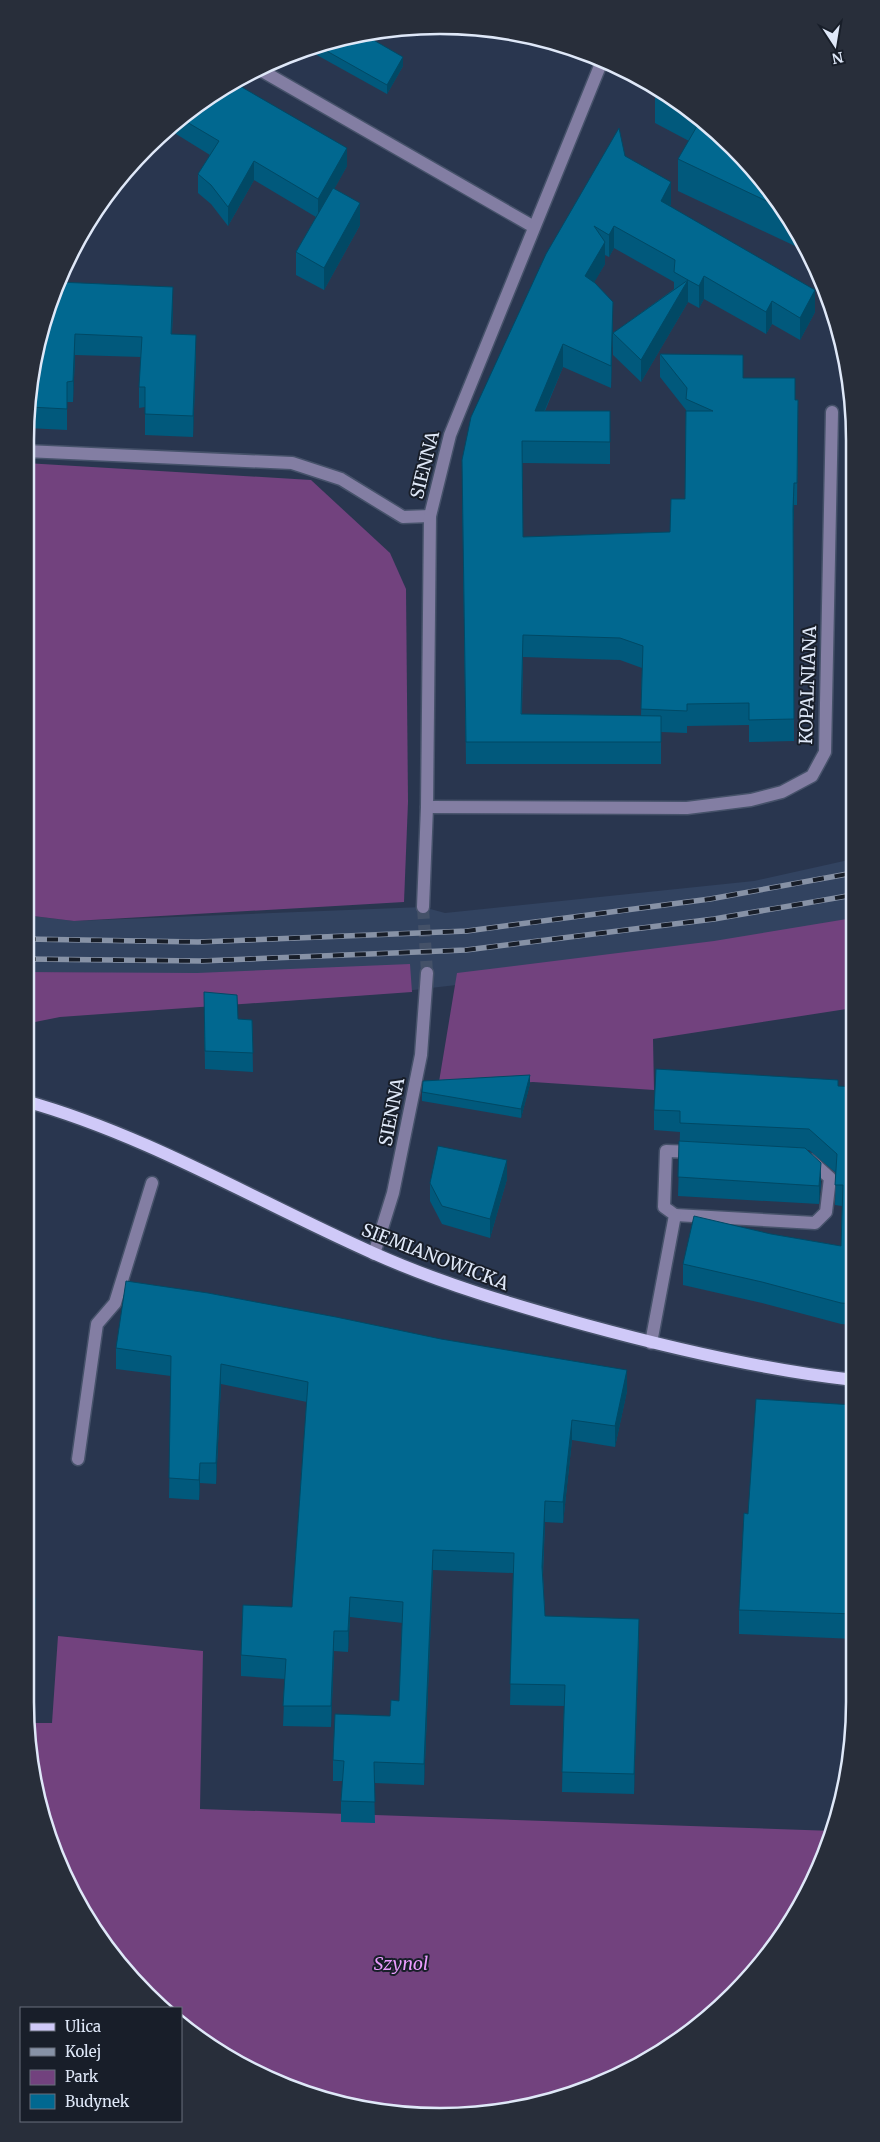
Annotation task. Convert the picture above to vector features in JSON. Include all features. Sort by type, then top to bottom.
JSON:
[{"type":"main road","name":"SIEMIANOWICKA","points":[[34,1104],[121,1135],[374,1254],[498,1301],[651,1343],[793,1372],[846,1379]]},
{"type":"street","name":"SIENNA","points":[[423,907],[427,807],[430,516],[450,435],[600,67]]},
{"type":"street","points":[[266,73],[534,227]]},
{"type":"street","name":"KOPALNIANA","points":[[427,807],[687,808],[751,800],[782,792],[812,776],[824,752],[832,412]]},
{"type":"street","points":[[34,451],[292,463],[342,479],[403,517],[430,516]]},
{"type":"street","name":"SIENNA","points":[[374,1254],[393,1193],[421,1055],[427,973]]},
{"type":"street","points":[[704,1153],[666,1151],[664,1207],[675,1215],[815,1223],[826,1212],[830,1178],[808,1158],[799,1158]]},
{"type":"street","points":[[78,1459],[97,1324],[116,1303],[152,1183]]},
{"type":"street","points":[[651,1343],[675,1215]]},
{"type":"shaded area","points":[[846,861],[846,933],[775,948],[379,994],[198,1007],[197,974],[34,972],[34,916],[74,921],[423,907],[445,913],[754,881]]},
{"type":"green space","points":[[34,464],[311,480],[390,553],[406,589],[408,802],[404,902],[74,921],[34,916]]},
{"type":"green space","points":[[846,919],[846,1009],[653,1039],[654,1090],[533,1082],[438,1088],[457,973],[714,941]]},
{"type":"green space","points":[[410,964],[412,992],[60,1017],[34,1022],[34,972],[197,973]]},
{"type":"green space","name":"Szynol","points":[[58,1636],[203,1651],[200,1809],[826,1831],[792,1905],[762,1949],[727,1989],[708,2007],[666,2040],[620,2066],[571,2087],[545,2094],[493,2105],[467,2107],[440,2108],[387,2105],[309,2087],[237,2054],[214,2040],[182,2015],[182,2007],[172,2007],[135,1970],[102,1928],[88,1905],[55,1833],[37,1755],[35,1723],[52,1723]]},
{"type":"building","points":[[373,40],[403,57],[387,85],[326,50]]},
{"type":"building","points":[[240,86],[347,148],[318,199],[254,161],[228,207],[211,185],[198,174],[219,141],[188,122],[214,102]]},
{"type":"building","points":[[697,126],[745,172],[769,202],[678,159]]},
{"type":"building","points":[[619,128],[625,156],[671,182],[661,201],[815,290],[800,318],[772,301],[766,312],[704,276],[699,286],[688,280],[674,272],[675,260],[614,226],[609,235],[594,226],[605,242],[585,276],[595,283],[613,302],[611,366],[563,344],[535,411],[610,411],[610,442],[522,441],[523,537],[670,532],[671,499],[685,499],[686,411],[713,411],[686,399],[687,388],[660,354],[743,355],[743,378],[795,378],[795,400],[798,400],[797,483],[794,483],[793,510],[794,719],[749,720],[749,703],[687,704],[687,711],[641,709],[643,646],[620,638],[523,635],[521,714],[661,716],[661,742],[466,742],[462,460],[471,417],[546,254]]},
{"type":"building","points":[[333,188],[360,203],[324,268],[296,252]]},
{"type":"building","points":[[688,280],[641,360],[613,333]]},
{"type":"building","points":[[66,282],[173,287],[171,334],[196,335],[193,416],[145,414],[145,387],[139,387],[142,337],[75,334],[73,381],[67,382],[67,409],[35,407],[37,387],[48,335],[55,309]]},
{"type":"building","points":[[204,992],[237,995],[238,1019],[252,1020],[253,1053],[205,1051]]},
{"type":"building","points":[[656,1069],[838,1080],[838,1086],[846,1087],[846,1303],[683,1264],[694,1216],[771,1234],[841,1246],[843,1185],[835,1185],[837,1154],[809,1129],[680,1123],[680,1111],[654,1110]]},
{"type":"building","points":[[530,1075],[521,1109],[422,1092],[423,1081]]},
{"type":"building","points":[[679,1141],[805,1148],[821,1163],[819,1186],[678,1177]]},
{"type":"building","points":[[438,1146],[507,1160],[490,1219],[442,1206],[430,1183]]},
{"type":"building","points":[[126,1281],[208,1293],[441,1339],[627,1370],[615,1426],[572,1420],[563,1502],[545,1501],[542,1567],[545,1616],[639,1619],[634,1774],[562,1772],[565,1685],[510,1684],[514,1553],[433,1550],[424,1764],[374,1762],[375,1802],[341,1801],[344,1761],[333,1760],[335,1714],[390,1716],[391,1700],[399,1701],[403,1602],[350,1597],[348,1631],[334,1631],[331,1706],[283,1706],[286,1659],[241,1655],[243,1605],[292,1607],[308,1382],[221,1364],[216,1463],[200,1463],[199,1480],[169,1478],[171,1356],[116,1348]]},
{"type":"building","points":[[756,1399],[846,1405],[846,1614],[739,1610],[744,1513],[748,1514]]},
{"type":"tunnel","points":[[423,907],[427,973]]},
{"type":"railway","points":[[34,939],[198,942],[467,931],[710,899],[846,874]]},
{"type":"railway","points":[[34,959],[201,961],[466,950],[714,919],[846,896]]}]
